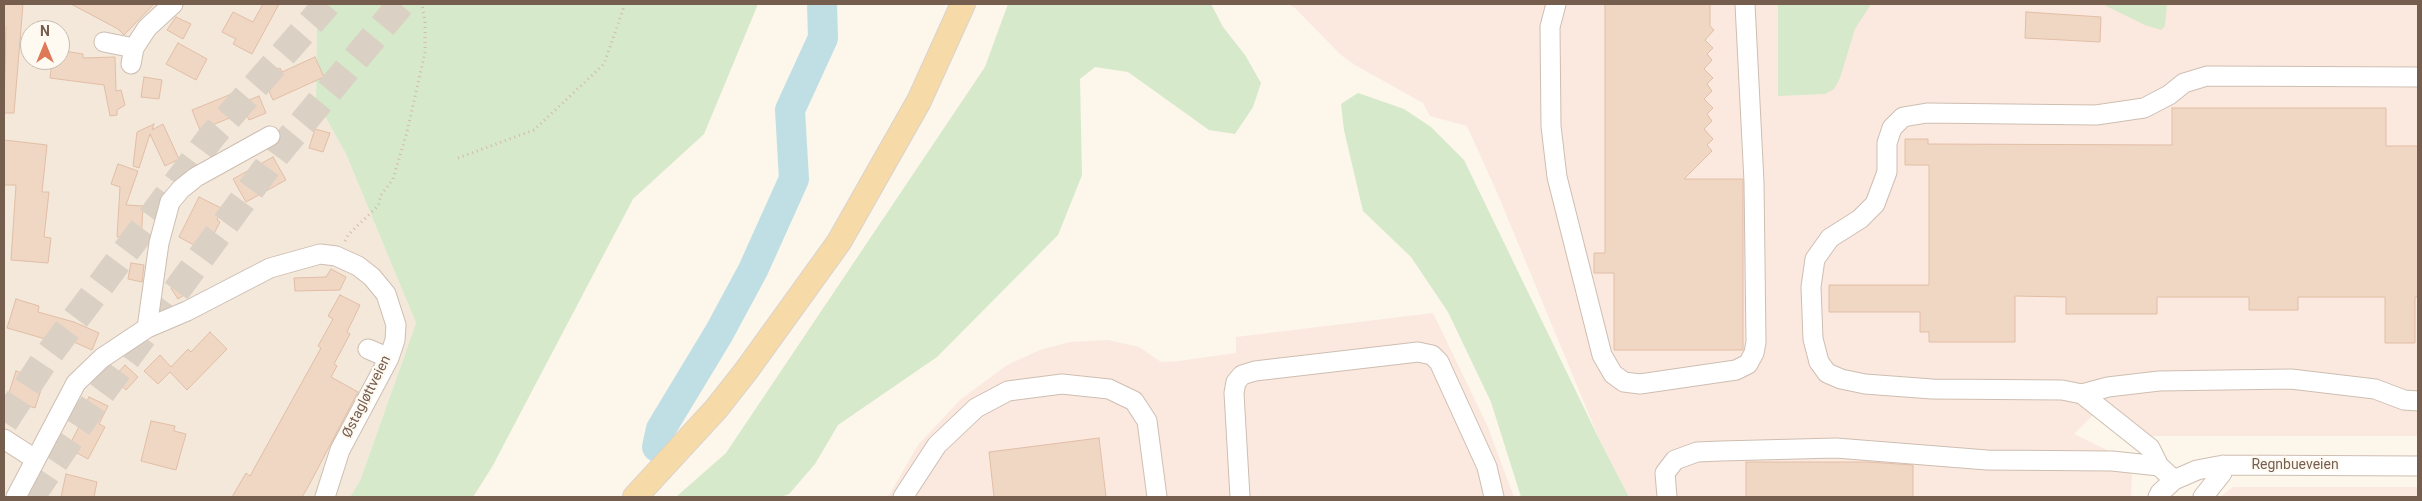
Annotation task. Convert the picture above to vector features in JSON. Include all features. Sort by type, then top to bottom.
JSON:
[{"type":"main road","points":[[635,497],[740,379],[840,242],[919,101],[963,4]]},
{"type":"street","points":[[104,42],[132,56],[147,28],[173,4]]},
{"type":"street","points":[[1556,4],[1550,27],[1551,126],[1557,177],[1602,354],[1613,374],[1624,382],[1640,384],[1736,370],[1748,364],[1754,353],[1756,342],[1754,182],[1745,4]]},
{"type":"street","points":[[2418,77],[2207,76],[2184,84],[2169,95],[2144,108],[2096,115],[1927,113],[1903,117],[1892,128],[1887,142],[1887,172],[1875,204],[1860,219],[1830,238],[1815,259],[1811,287],[1813,339],[1819,362],[1827,372],[1841,379],[1865,384],[1932,388],[2062,390],[2082,394],[2108,387],[2159,381],[2291,379],[2375,389],[2404,400],[2418,401]]},
{"type":"street","points":[[147,328],[159,243],[170,202],[181,189],[196,177],[270,136]]},
{"type":"street","name":"Østagløttveien","points":[[16,497],[76,383],[102,358],[147,328],[187,311],[270,268],[320,254],[336,256],[358,266],[372,277],[386,294],[396,325],[395,340],[389,358],[340,450],[324,497]]},
{"type":"street","points":[[368,349],[389,358]]},
{"type":"street","points":[[1240,497],[1234,393],[1236,382],[1242,375],[1255,371],[1418,352],[1432,355],[1440,362],[1487,467],[1494,497]]},
{"type":"street","points":[[903,497],[938,445],[976,408],[1008,391],[1062,384],[1109,388],[1134,401],[1147,422],[1157,497]]},
{"type":"street","points":[[2082,394],[2150,448],[2159,466],[2174,480],[2158,497]]},
{"type":"street","points":[[4,439],[35,459]]},
{"type":"street","points":[[1667,497],[1665,473],[1675,460],[1697,452],[1836,448],[1987,460],[2112,461],[2159,466]]},
{"type":"street","points":[[2203,497],[2222,473],[2223,465]]},
{"type":"street","name":"Regnbueveien","points":[[2174,480],[2197,470],[2223,465],[2418,466]]},
{"type":"path","points":[[336,256],[348,235],[378,206],[381,194],[393,178],[407,132],[425,52],[425,22],[422,4]]},
{"type":"path","points":[[458,158],[534,130],[604,64],[625,4]]},
{"type":"shaded area","points":[[4,4],[326,4],[317,27],[316,100],[346,154],[416,323],[360,481],[350,497],[4,497]]},
{"type":"shaded area","points":[[1288,4],[2418,4],[2418,436],[2149,436],[2106,402],[2074,434],[2111,452],[2111,470],[2132,473],[2131,497],[1629,497],[1600,441],[1496,190],[1467,126],[1430,116],[1423,103],[1355,65],[1341,55],[1295,8]]},
{"type":"shaded area","points":[[1433,313],[1487,425],[1514,497],[888,497],[918,445],[960,400],[1007,365],[1040,350],[1070,342],[1108,340],[1139,347],[1161,362],[1179,361],[1236,353],[1236,337]]},
{"type":"shaded area","points":[[2233,487],[2418,487],[2418,497],[2220,497]]},
{"type":"green space","points":[[326,4],[758,4],[704,134],[633,199],[492,467],[473,497],[350,497],[360,481],[416,323],[346,154],[316,100],[317,27]]},
{"type":"green space","points":[[1008,4],[1211,4],[1223,27],[1245,55],[1261,83],[1253,107],[1235,134],[1209,130],[1128,72],[1095,67],[1080,79],[1082,175],[1058,235],[937,357],[838,425],[815,464],[789,494],[781,497],[676,497],[726,453],[985,67]]},
{"type":"green space","points":[[1778,4],[1871,4],[1855,29],[1840,78],[1834,89],[1825,94],[1778,96]]},
{"type":"green space","points":[[2102,4],[2167,4],[2165,26],[2161,30],[2145,25]]},
{"type":"green space","points":[[1358,93],[1404,109],[1431,127],[1464,160],[1629,497],[1521,497],[1491,402],[1448,312],[1411,257],[1363,211],[1344,130],[1341,104]]},
{"type":"building","points":[[4,4],[23,4],[22,20],[20,20],[14,113],[4,113],[6,27],[4,26]]},
{"type":"building","points":[[71,4],[154,4],[124,35],[118,29]]},
{"type":"building","points":[[263,4],[279,4],[252,54],[233,44],[236,39],[222,32],[233,12],[253,22]]},
{"type":"building","points":[[1605,4],[1710,4],[1710,26],[1714,30],[1705,40],[1713,48],[1707,54],[1712,60],[1704,69],[1713,78],[1707,84],[1712,91],[1704,99],[1713,108],[1707,114],[1712,121],[1704,129],[1713,139],[1707,145],[1712,151],[1684,179],[1743,179],[1743,350],[1614,350],[1614,273],[1594,273],[1594,253],[1605,253]]},
{"type":"building","points":[[2026,12],[2101,17],[2100,42],[2025,38]]},
{"type":"building","points":[[176,17],[191,24],[183,39],[167,30]]},
{"type":"building","points":[[178,43],[207,59],[196,80],[166,64]]},
{"type":"building","points":[[70,52],[83,54],[83,58],[115,57],[116,91],[121,90],[125,105],[117,110],[117,115],[110,116],[104,85],[50,78],[51,70],[70,70]]},
{"type":"building","points":[[315,57],[324,77],[273,100],[262,76],[280,68],[282,72]]},
{"type":"building","points":[[144,77],[162,80],[159,99],[141,97]]},
{"type":"building","points":[[234,93],[242,113],[200,130],[192,110]]},
{"type":"building","points":[[259,96],[266,113],[249,120],[242,103]]},
{"type":"building","points":[[2172,108],[2386,108],[2386,146],[2418,146],[2418,297],[2415,297],[2415,343],[2385,343],[2385,297],[2298,297],[2298,310],[2249,310],[2249,297],[2157,297],[2157,314],[2066,314],[2066,297],[2015,296],[2015,342],[1929,342],[1929,332],[1920,332],[1920,312],[1829,312],[1829,285],[1929,285],[1929,165],[1905,165],[1905,139],[1928,139],[1928,144],[2172,145]]},
{"type":"building","points":[[154,124],[152,130],[163,124],[179,159],[165,166],[150,134],[139,168],[133,166],[137,132]]},
{"type":"building","points":[[315,129],[330,133],[323,152],[309,148]]},
{"type":"building","points":[[4,140],[47,145],[42,192],[49,192],[44,237],[51,238],[48,263],[11,260],[16,185],[4,185]]},
{"type":"building","points":[[273,157],[286,180],[246,202],[233,179]]},
{"type":"building","points":[[118,164],[138,171],[126,205],[143,206],[141,244],[120,243],[120,237],[117,237],[120,187],[111,184]]},
{"type":"building","points":[[199,197],[223,209],[217,220],[220,222],[205,251],[179,237]]},
{"type":"building","points":[[131,263],[144,265],[142,282],[128,279]]},
{"type":"building","points":[[331,269],[346,277],[340,290],[295,291],[294,278],[326,277]]},
{"type":"building","points":[[185,279],[192,290],[178,299],[171,288]]},
{"type":"building","points":[[340,295],[360,305],[347,332],[350,334],[334,364],[337,366],[331,377],[358,392],[309,485],[302,497],[232,497],[246,473],[250,476],[321,348],[318,346],[333,319],[328,316]]},
{"type":"building","points":[[16,299],[39,306],[38,312],[74,322],[99,333],[92,350],[65,338],[63,344],[7,328]]},
{"type":"building","points":[[210,332],[227,349],[187,390],[170,372],[158,384],[144,371],[160,355],[171,367],[188,349],[191,352]]},
{"type":"building","points":[[125,365],[138,377],[126,390],[113,378]]},
{"type":"building","points":[[16,371],[44,381],[35,408],[7,399]]},
{"type":"building","points":[[89,397],[108,406],[99,424],[105,427],[88,459],[68,448],[84,417],[80,415]]},
{"type":"building","points":[[151,421],[175,426],[174,431],[186,434],[176,470],[141,461]]},
{"type":"building","points":[[1099,438],[1106,497],[994,497],[989,452]]},
{"type":"building","points":[[1746,462],[1869,462],[1913,465],[1913,497],[1746,497]]},
{"type":"building","points":[[66,474],[97,482],[94,497],[61,497]]},
{"type":"waterway","points":[[657,447],[661,429],[719,333],[753,270],[794,179],[790,110],[823,38],[822,4]]},
{"type":"tunnel","points":[[4,422],[44,361],[212,136],[327,4]]},
{"type":"tunnel","points":[[31,497],[94,403],[276,155],[401,4]]}]
